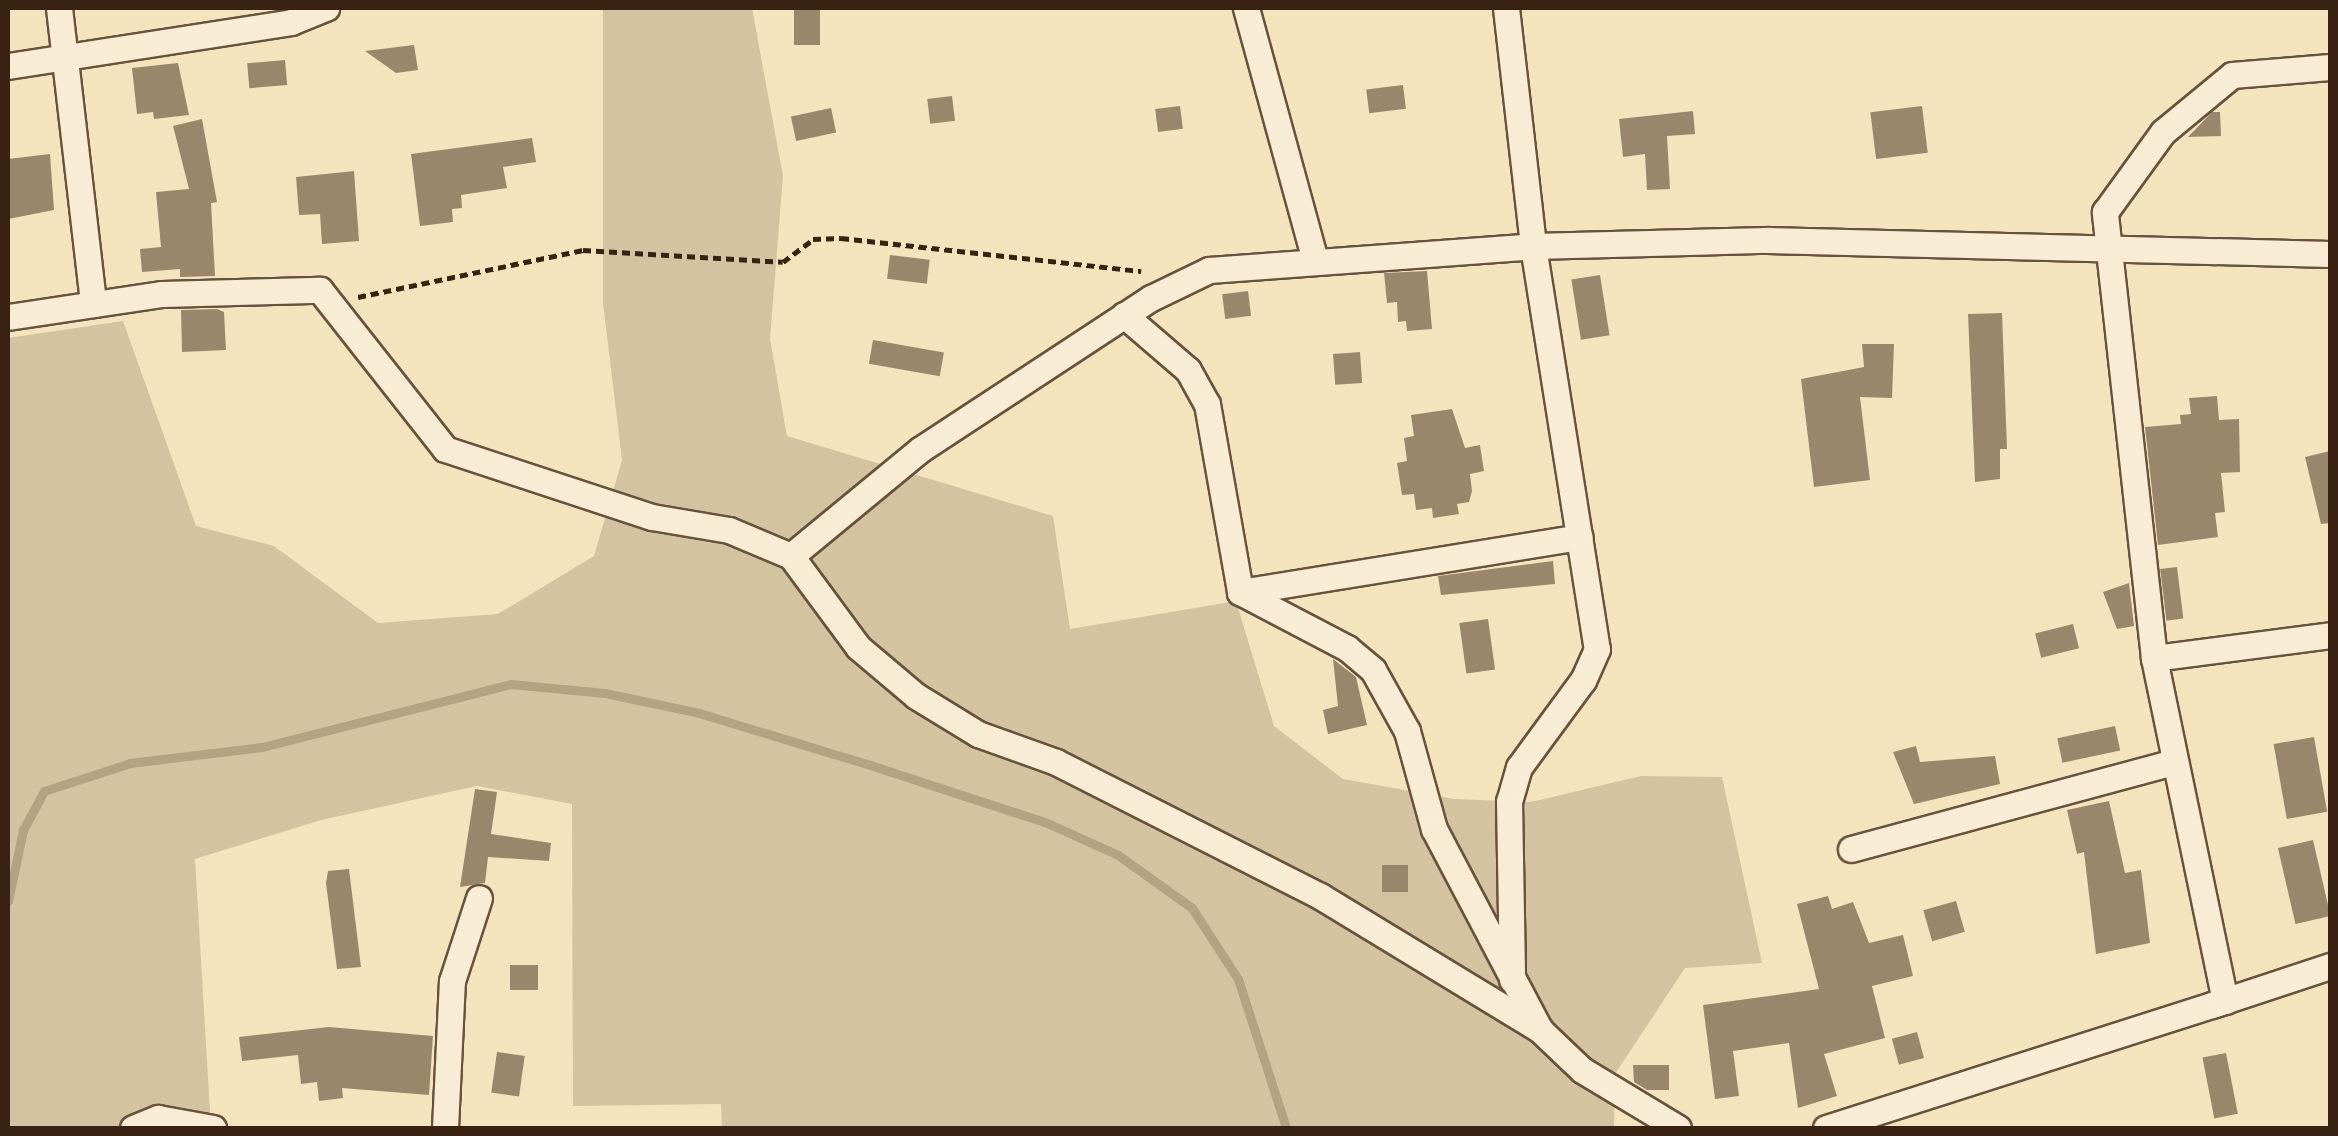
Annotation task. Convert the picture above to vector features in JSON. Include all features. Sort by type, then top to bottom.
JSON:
[{"type":"street","points":[[59,8],[68,58],[93,304]]},
{"type":"street","points":[[8,66],[291,22],[326,8]]},
{"type":"street","points":[[1246,8],[1315,260]]},
{"type":"street","points":[[1506,8],[1534,246],[1597,649],[1583,680],[1519,766],[1509,800],[1512,980]]},
{"type":"street","points":[[2226,1001],[2154,658],[2104,245],[2105,212],[2124,179],[2163,132],[2232,75],[2330,67]]},
{"type":"street","points":[[791,556],[921,449],[1124,315],[1209,270],[1534,246],[1766,240],[2104,245],[2330,254]]},
{"type":"street","points":[[8,317],[226,290],[320,290],[335,303],[445,449],[652,517],[728,530],[791,556],[858,647],[916,696],[978,734],[1056,762],[1320,896],[1540,1030],[1582,1070],[1678,1128]]},
{"type":"street","points":[[1124,315],[1188,370],[1207,404],[1240,592]]},
{"type":"street","points":[[1240,592],[1580,538]]},
{"type":"street","points":[[1240,592],[1347,648],[1373,670],[1407,731],[1434,829],[1462,872],[1540,1030]]},
{"type":"street","points":[[2154,658],[2330,636]]},
{"type":"street","points":[[1851,849],[2174,762]]},
{"type":"street","points":[[446,1128],[452,981],[479,898]]},
{"type":"street","points":[[1826,1128],[2330,966]]},
{"type":"street","points":[[2069,1038],[2226,1001]]},
{"type":"street","points":[[133,1128],[158,1118],[212,1128]]},
{"type":"path","points":[[335,303],[584,250],[783,262],[813,240],[841,238],[1149,272]]},
{"type":"shaded area","points":[[603,8],[752,8],[783,176],[770,339],[787,436],[1053,516],[1070,629],[1236,601],[1274,726],[1343,779],[1454,799],[1531,802],[1641,776],[1722,777],[1762,963],[1685,968],[1615,1074],[1614,1128],[722,1128],[721,1104],[573,1106],[572,804],[477,786],[321,820],[195,859],[211,1128],[8,1128],[8,338],[123,321],[196,526],[274,546],[378,623],[498,614],[594,556],[622,460],[603,303]]},
{"type":"building","points":[[794,8],[820,8],[820,45],[794,45]]},
{"type":"building","points":[[414,45],[418,70],[396,73],[365,51]]},
{"type":"building","points":[[285,60],[287,85],[249,88],[247,63]]},
{"type":"building","points":[[178,63],[189,115],[154,119],[153,112],[137,114],[132,68]]},
{"type":"building","points":[[1403,85],[1406,109],[1369,113],[1366,90]]},
{"type":"building","points":[[952,96],[955,121],[930,124],[927,99]]},
{"type":"building","points":[[1180,106],[1183,129],[1158,132],[1155,109]]},
{"type":"building","points":[[1922,106],[1928,153],[1876,159],[1870,112]]},
{"type":"building","points":[[831,108],[836,132],[796,141],[791,117]]},
{"type":"building","points":[[1693,111],[1695,134],[1667,136],[1670,189],[1647,190],[1645,154],[1623,157],[1619,119]]},
{"type":"building","points":[[2212,112],[2220,112],[2221,136],[2188,137]]},
{"type":"building","points":[[202,119],[217,202],[211,203],[215,276],[180,277],[180,269],[142,272],[140,249],[161,247],[156,192],[189,189],[173,126]]},
{"type":"building","points":[[532,138],[536,162],[503,167],[507,188],[461,195],[462,208],[452,209],[453,222],[420,226],[411,154]]},
{"type":"building","points":[[50,154],[54,210],[8,219],[8,159]]},
{"type":"building","points":[[354,171],[359,241],[322,244],[320,214],[299,215],[296,177]]},
{"type":"building","points":[[890,255],[930,260],[927,284],[887,279]]},
{"type":"building","points":[[1427,271],[1432,329],[1407,331],[1406,321],[1398,322],[1397,302],[1387,303],[1384,273]]},
{"type":"building","points":[[1600,275],[1610,335],[1581,340],[1571,280]]},
{"type":"building","points":[[1248,291],[1251,316],[1225,319],[1222,294]]},
{"type":"building","points":[[181,310],[224,312],[226,350],[182,352]]},
{"type":"building","points":[[2002,313],[2007,449],[2000,449],[2000,479],[1975,482],[1968,314]]},
{"type":"building","points":[[873,340],[944,353],[940,376],[869,364]]},
{"type":"building","points":[[1862,344],[1894,344],[1892,398],[1860,397],[1870,480],[1814,487],[1801,379],[1864,367]]},
{"type":"building","points":[[1360,352],[1362,383],[1335,385],[1333,354]]},
{"type":"building","points":[[2217,396],[2219,420],[2239,419],[2240,472],[2221,473],[2225,512],[2215,513],[2218,537],[2158,545],[2145,427],[2181,424],[2180,415],[2191,414],[2189,398]]},
{"type":"building","points":[[1452,409],[1465,448],[1480,445],[1484,471],[1470,474],[1469,502],[1457,504],[1459,514],[1433,518],[1432,508],[1416,510],[1414,494],[1402,495],[1397,463],[1407,461],[1404,438],[1414,436],[1411,415]]},
{"type":"building","points":[[2330,451],[2330,523],[2321,524],[2305,457]]},
{"type":"building","points":[[1553,561],[1555,584],[1441,595],[1438,576]]},
{"type":"building","points":[[2177,567],[2183,619],[2166,621],[2160,569]]},
{"type":"building","points":[[2129,583],[2134,626],[2117,629],[2103,592]]},
{"type":"building","points":[[1488,619],[1495,670],[1466,674],[1459,623]]},
{"type":"building","points":[[2073,624],[2079,648],[2041,658],[2035,633]]},
{"type":"building","points":[[1333,659],[1356,677],[1367,725],[1328,734],[1323,710],[1338,706]]},
{"type":"building","points":[[2115,726],[2120,750],[2062,763],[2057,738]]},
{"type":"building","points":[[2314,737],[2327,812],[2287,819],[2274,744]]},
{"type":"building","points":[[1916,746],[1920,762],[1995,756],[2000,784],[1914,804],[1893,752]]},
{"type":"building","points":[[475,789],[497,792],[491,834],[551,843],[549,861],[488,857],[485,883],[460,887]]},
{"type":"building","points":[[2109,801],[2125,873],[2141,870],[2150,943],[2096,954],[2084,852],[2077,854],[2067,810]]},
{"type":"building","points":[[2313,840],[2330,916],[2295,924],[2278,848]]},
{"type":"building","points":[[1382,865],[1408,865],[1408,892],[1382,892]]},
{"type":"building","points":[[349,869],[361,967],[337,969],[326,883],[328,871]]},
{"type":"building","points":[[1828,896],[1832,909],[1853,902],[1869,943],[1903,935],[1913,976],[1872,986],[1885,1038],[1824,1054],[1837,1096],[1798,1108],[1789,1043],[1733,1051],[1739,1096],[1715,1099],[1703,1005],[1819,989],[1797,904]]},
{"type":"building","points":[[1956,901],[1965,932],[1932,941],[1923,910]]},
{"type":"building","points":[[510,965],[538,965],[538,990],[510,990]]},
{"type":"building","points":[[329,1027],[433,1036],[429,1095],[342,1088],[343,1098],[319,1101],[317,1082],[301,1084],[298,1055],[242,1061],[239,1037]]},
{"type":"building","points":[[1917,1032],[1924,1058],[1899,1065],[1892,1039]]},
{"type":"building","points":[[497,1052],[525,1056],[519,1096],[491,1093]]},
{"type":"building","points":[[2226,1053],[2238,1114],[2214,1118],[2202,1058]]},
{"type":"building","points":[[1633,1065],[1669,1065],[1669,1090],[1647,1090],[1634,1082]]},
{"type":"waterway","points":[[8,901],[23,830],[44,791],[130,763],[262,747],[511,684],[605,693],[699,713],[864,763],[1045,822],[1118,855],[1192,908],[1238,979],[1286,1128]]}]
